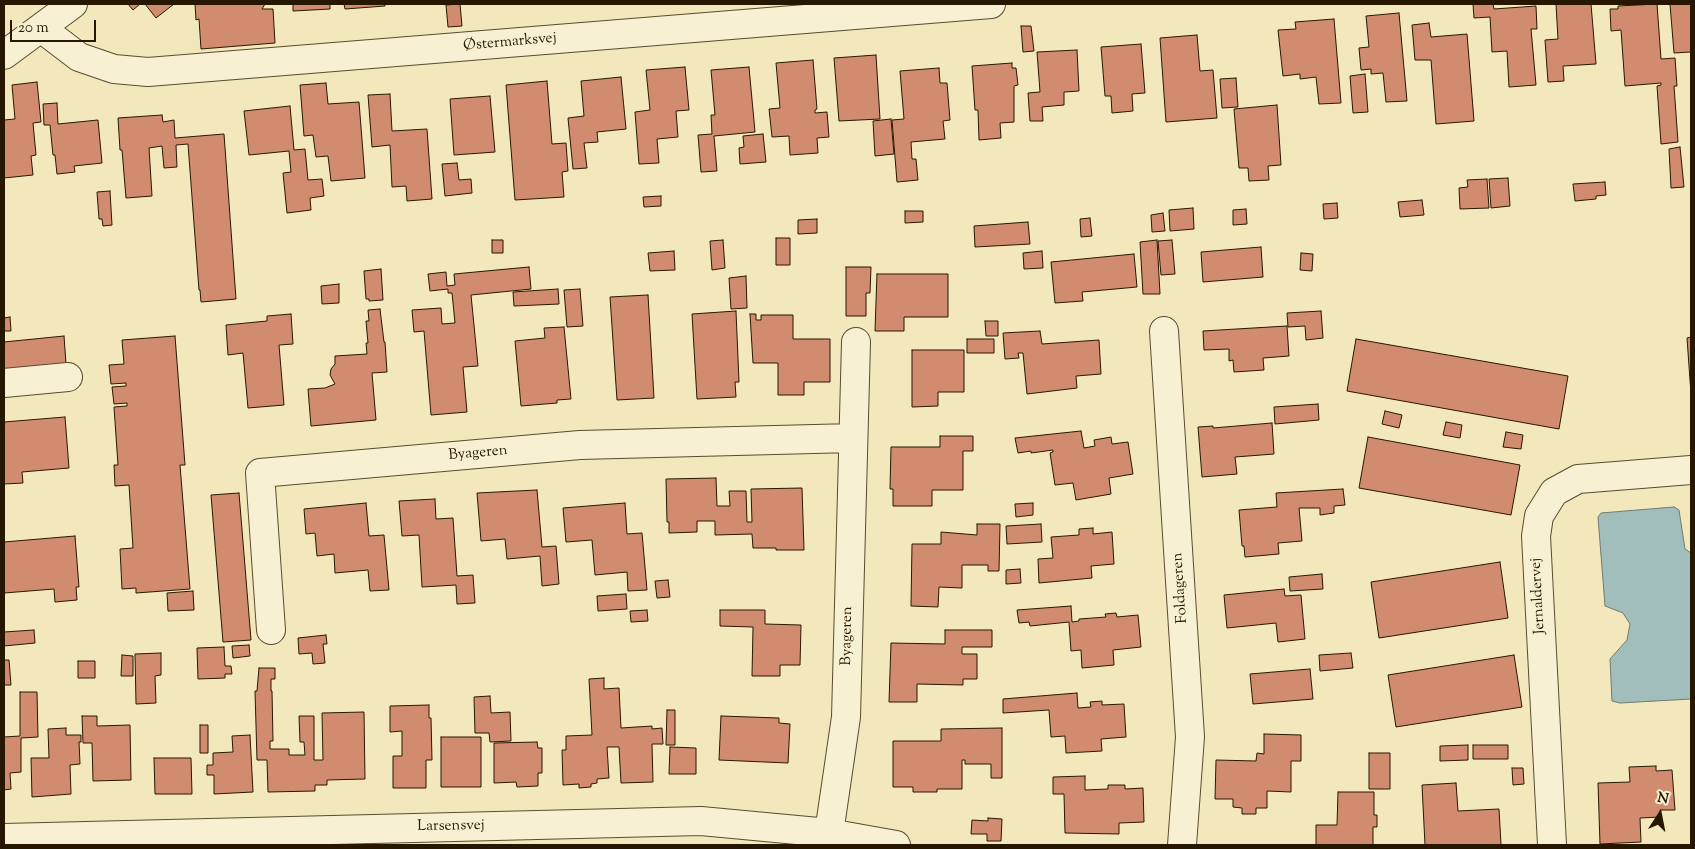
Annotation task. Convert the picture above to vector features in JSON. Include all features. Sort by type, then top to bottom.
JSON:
[{"type":"street","points":[[4,55],[73,4]]},
{"type":"street","name":"Østermarksvej","points":[[41,28],[79,57],[114,69],[148,72],[991,4]]},
{"type":"street","name":"Foldageren","points":[[1164,331],[1190,737],[1182,845]]},
{"type":"street","name":"Byageren","points":[[829,833],[846,717],[856,342]]},
{"type":"street","points":[[4,383],[68,377]]},
{"type":"street","name":"Byageren","points":[[271,630],[260,473],[580,445],[853,438]]},
{"type":"street","name":"Jernaldervej","points":[[1552,845],[1536,536],[1539,516],[1554,492],[1578,479],[1691,470]]},
{"type":"street","name":"Larsensvej","points":[[4,838],[701,822],[829,833],[896,845]]},
{"type":"water","points":[[1674,507],[1679,510],[1685,549],[1691,553],[1691,699],[1620,703],[1612,701],[1610,659],[1627,640],[1630,624],[1623,613],[1605,606],[1598,517],[1601,513]]},
{"type":"building","points":[[128,4],[140,4],[133,10]]},
{"type":"building","points":[[145,4],[174,4],[156,18]]},
{"type":"building","points":[[195,4],[265,4],[262,9],[273,9],[275,43],[201,49],[199,19],[196,20]]},
{"type":"building","points":[[293,4],[330,4],[330,9],[293,11]]},
{"type":"building","points":[[344,4],[385,4],[385,6],[345,9]]},
{"type":"building","points":[[460,4],[462,26],[448,27],[446,5]]},
{"type":"building","points":[[1473,4],[1493,4],[1494,9],[1536,6],[1537,29],[1531,29],[1536,85],[1509,87],[1507,51],[1492,52],[1490,17],[1474,18]]},
{"type":"building","points":[[1556,4],[1591,4],[1596,64],[1563,66],[1564,81],[1548,82],[1545,40],[1558,39]]},
{"type":"building","points":[[1657,4],[1661,59],[1675,58],[1677,86],[1674,86],[1678,142],[1661,144],[1657,86],[1661,85],[1661,83],[1625,86],[1621,30],[1611,31],[1610,9],[1618,9],[1618,6]]},
{"type":"building","points":[[1670,4],[1691,4],[1691,52],[1674,53]]},
{"type":"building","points":[[1399,13],[1407,101],[1386,102],[1383,73],[1371,74],[1371,69],[1361,70],[1359,48],[1369,47],[1366,16]]},
{"type":"building","points":[[1334,19],[1341,103],[1319,104],[1316,77],[1300,79],[1300,74],[1283,76],[1278,30],[1296,29],[1295,22]]},
{"type":"building","points":[[1429,23],[1431,37],[1467,34],[1474,121],[1436,124],[1431,60],[1415,60],[1412,25]]},
{"type":"building","points":[[1021,26],[1031,26],[1034,51],[1023,52]]},
{"type":"building","points":[[1197,35],[1200,71],[1213,70],[1217,118],[1166,122],[1160,38]]},
{"type":"building","points":[[1141,44],[1145,93],[1132,94],[1133,111],[1112,113],[1111,96],[1105,96],[1101,47]]},
{"type":"building","points":[[1077,50],[1079,91],[1064,92],[1064,105],[1042,107],[1043,121],[1030,121],[1028,93],[1040,92],[1037,52]]},
{"type":"building","points":[[876,55],[880,119],[839,121],[834,58]]},
{"type":"building","points":[[813,60],[817,109],[815,113],[827,112],[829,137],[817,138],[818,153],[790,155],[789,136],[772,137],[769,109],[780,108],[776,63]]},
{"type":"building","points":[[1012,63],[1012,68],[1016,68],[1018,85],[1014,86],[1014,122],[1000,123],[1001,138],[979,140],[978,110],[975,110],[972,66]]},
{"type":"building","points":[[685,67],[689,110],[676,111],[678,137],[657,139],[659,163],[639,164],[635,112],[650,110],[646,70]]},
{"type":"building","points":[[749,67],[755,132],[714,136],[717,171],[701,172],[698,135],[712,134],[711,115],[715,115],[711,70]]},
{"type":"building","points":[[939,68],[940,83],[947,83],[950,120],[943,121],[945,139],[911,142],[912,159],[916,159],[918,180],[897,182],[892,120],[904,119],[900,71]]},
{"type":"building","points":[[1365,74],[1368,112],[1353,113],[1350,76]]},
{"type":"building","points":[[621,77],[626,129],[597,132],[598,142],[584,143],[587,168],[573,169],[568,118],[584,116],[581,81]]},
{"type":"building","points":[[1236,78],[1238,107],[1222,108],[1220,79]]},
{"type":"building","points":[[547,81],[552,144],[566,143],[568,171],[562,172],[564,197],[515,200],[506,85]]},
{"type":"building","points":[[37,82],[41,122],[33,123],[36,155],[31,156],[33,175],[4,178],[4,120],[15,119],[12,85]]},
{"type":"building","points":[[326,83],[328,104],[359,102],[365,178],[331,181],[328,156],[316,157],[313,135],[304,136],[300,85]]},
{"type":"building","points":[[390,94],[392,131],[427,129],[432,199],[407,201],[406,186],[392,187],[390,145],[372,147],[368,95]]},
{"type":"building","points":[[490,96],[495,152],[454,155],[450,99]]},
{"type":"building","points":[[57,103],[58,124],[98,120],[102,163],[74,166],[75,172],[57,174],[50,125],[44,125],[43,104]]},
{"type":"building","points":[[1277,105],[1281,165],[1268,166],[1269,180],[1249,181],[1248,168],[1239,168],[1234,109]]},
{"type":"building","points":[[290,106],[294,150],[305,149],[308,180],[322,179],[324,196],[310,198],[311,210],[287,213],[283,173],[291,172],[289,151],[249,155],[244,111]]},
{"type":"building","points":[[162,115],[163,122],[174,120],[175,138],[224,134],[236,299],[201,302],[188,144],[176,145],[177,167],[164,168],[162,146],[149,148],[152,196],[126,198],[118,118]]},
{"type":"building","points":[[891,119],[894,154],[875,156],[873,121]]},
{"type":"building","points":[[763,134],[766,162],[740,164],[739,148],[744,147],[743,136]]},
{"type":"building","points":[[1680,147],[1684,187],[1671,188],[1669,149]]},
{"type":"building","points":[[457,163],[459,180],[471,179],[472,193],[445,196],[442,164]]},
{"type":"building","points":[[1508,178],[1510,206],[1491,208],[1489,179]]},
{"type":"building","points":[[1487,179],[1489,208],[1460,209],[1459,188],[1468,187],[1467,180]]},
{"type":"building","points":[[1605,182],[1606,195],[1596,196],[1596,199],[1575,201],[1573,184]]},
{"type":"building","points":[[110,191],[112,225],[103,226],[102,219],[99,219],[97,192]]},
{"type":"building","points":[[661,196],[661,206],[644,207],[643,197]]},
{"type":"building","points":[[1422,200],[1424,215],[1400,217],[1398,202]]},
{"type":"building","points":[[1337,203],[1338,218],[1324,219],[1323,204]]},
{"type":"building","points":[[1193,208],[1194,229],[1170,231],[1169,210]]},
{"type":"building","points":[[1246,209],[1247,224],[1233,225],[1233,210]]},
{"type":"building","points":[[905,211],[923,211],[923,222],[905,223]]},
{"type":"building","points":[[1163,213],[1165,231],[1152,232],[1151,215]]},
{"type":"building","points":[[1090,218],[1092,236],[1081,237],[1080,219]]},
{"type":"building","points":[[817,219],[817,233],[798,234],[798,220]]},
{"type":"building","points":[[1028,222],[1030,244],[975,247],[974,226]]},
{"type":"building","points":[[776,238],[790,238],[790,265],[776,265]]},
{"type":"building","points":[[492,240],[503,240],[503,253],[492,253]]},
{"type":"building","points":[[723,240],[725,268],[712,270],[710,241]]},
{"type":"building","points":[[1157,240],[1160,294],[1143,294],[1140,242]]},
{"type":"building","points":[[1172,240],[1175,274],[1161,275],[1158,241]]},
{"type":"building","points":[[1261,247],[1263,277],[1203,282],[1201,252]]},
{"type":"building","points":[[674,251],[675,270],[650,271],[648,253]]},
{"type":"building","points":[[1042,251],[1043,268],[1024,269],[1023,253]]},
{"type":"building","points":[[1301,253],[1313,254],[1312,271],[1300,270]]},
{"type":"building","points":[[1134,254],[1137,287],[1082,292],[1083,301],[1055,303],[1051,262]]},
{"type":"building","points":[[529,267],[531,289],[471,295],[478,366],[463,367],[467,412],[431,415],[424,331],[414,332],[412,310],[441,308],[442,324],[455,323],[452,293],[448,293],[448,289],[430,291],[428,274],[446,272],[447,286],[455,285],[454,274]]},
{"type":"building","points":[[846,267],[871,267],[870,293],[866,293],[866,316],[846,316]]},
{"type":"building","points":[[381,269],[383,300],[369,301],[369,299],[366,299],[364,271]]},
{"type":"building","points":[[877,274],[948,274],[948,317],[904,317],[904,331],[875,331]]},
{"type":"building","points":[[746,276],[747,308],[731,309],[729,278]]},
{"type":"building","points":[[339,284],[339,303],[322,304],[321,286]]},
{"type":"building","points":[[558,289],[559,304],[514,306],[513,292]]},
{"type":"building","points":[[580,289],[583,326],[567,327],[564,290]]},
{"type":"building","points":[[648,295],[654,398],[617,400],[610,297]]},
{"type":"building","points":[[380,309],[387,372],[372,373],[376,420],[311,426],[308,389],[325,388],[335,384],[330,375],[331,369],[335,364],[335,356],[367,354],[366,321],[369,321],[368,310]]},
{"type":"building","points":[[736,311],[739,382],[735,382],[736,397],[697,399],[692,314]]},
{"type":"building","points":[[1321,311],[1323,338],[1306,340],[1305,326],[1288,327],[1287,313]]},
{"type":"building","points":[[291,314],[293,344],[279,345],[284,405],[248,408],[243,353],[228,355],[226,325],[267,321],[267,316]]},
{"type":"building","points":[[750,314],[756,314],[756,320],[761,320],[761,315],[793,315],[793,339],[830,339],[830,382],[804,382],[804,395],[778,395],[778,363],[753,363]]},
{"type":"building","points":[[10,317],[11,331],[4,331],[4,318]]},
{"type":"building","points":[[985,321],[998,321],[998,336],[986,336]]},
{"type":"building","points":[[1287,326],[1289,356],[1263,358],[1264,370],[1234,372],[1233,360],[1229,361],[1229,349],[1204,350],[1203,331]]},
{"type":"building","points":[[564,327],[571,399],[557,400],[557,403],[521,406],[515,341],[545,338],[544,328]]},
{"type":"building","points":[[1040,331],[1042,344],[1099,340],[1101,374],[1076,376],[1077,388],[1027,394],[1023,353],[1018,353],[1019,358],[1005,359],[1003,333]]},
{"type":"building","points":[[64,336],[66,364],[4,370],[4,342]]},
{"type":"building","points":[[175,336],[185,465],[180,465],[190,589],[136,593],[136,588],[122,589],[120,549],[133,548],[129,485],[115,486],[114,465],[118,465],[114,407],[127,406],[127,403],[114,404],[112,387],[126,386],[126,383],[111,384],[109,365],[124,364],[122,340]]},
{"type":"building","points":[[1691,337],[1691,394],[1687,338]]},
{"type":"building","points":[[967,339],[994,339],[994,353],[967,353]]},
{"type":"building","points":[[1356,339],[1568,376],[1559,429],[1347,391]]},
{"type":"building","points":[[912,350],[964,350],[964,392],[938,392],[938,406],[912,407]]},
{"type":"building","points":[[1318,404],[1319,420],[1275,424],[1274,407]]},
{"type":"building","points":[[1385,411],[1402,415],[1399,428],[1382,424]]},
{"type":"building","points":[[65,417],[69,468],[22,472],[23,483],[4,484],[4,422]]},
{"type":"building","points":[[1446,422],[1462,425],[1460,438],[1443,435]]},
{"type":"building","points":[[1272,423],[1274,454],[1235,457],[1237,474],[1202,477],[1198,427],[1213,426],[1213,428]]},
{"type":"building","points":[[1081,431],[1084,448],[1095,446],[1094,440],[1111,437],[1112,444],[1128,442],[1133,474],[1109,478],[1111,494],[1076,500],[1073,483],[1055,485],[1050,453],[1053,450],[1018,453],[1015,438]]},
{"type":"building","points":[[1506,432],[1523,435],[1521,449],[1503,447]]},
{"type":"building","points":[[940,436],[973,436],[973,451],[963,451],[963,490],[932,490],[932,506],[893,506],[893,489],[890,489],[891,447],[940,447]]},
{"type":"building","points":[[1368,437],[1520,465],[1511,515],[1359,488]]},
{"type":"building","points":[[716,478],[717,506],[730,506],[729,491],[746,491],[747,522],[752,522],[751,489],[802,488],[804,550],[753,548],[752,534],[715,535],[715,521],[697,521],[697,532],[669,533],[666,479]]},
{"type":"building","points":[[1343,489],[1345,505],[1334,506],[1334,513],[1320,515],[1320,508],[1299,508],[1302,541],[1278,543],[1279,554],[1245,557],[1244,546],[1242,546],[1239,510],[1277,507],[1276,493]]},
{"type":"building","points":[[537,490],[542,547],[556,546],[559,584],[542,586],[540,556],[507,559],[505,539],[481,541],[477,493]]},
{"type":"building","points":[[239,493],[251,640],[223,642],[211,495]]},
{"type":"building","points":[[435,499],[436,519],[453,518],[457,576],[473,575],[475,603],[457,604],[456,585],[422,587],[419,535],[402,536],[399,501]]},
{"type":"building","points":[[366,503],[369,536],[384,535],[389,590],[370,591],[368,570],[335,573],[334,554],[317,556],[315,533],[306,534],[304,509]]},
{"type":"building","points":[[625,503],[627,534],[642,533],[647,590],[628,591],[627,572],[595,575],[592,540],[566,542],[563,508]]},
{"type":"building","points":[[1033,503],[1033,515],[1016,517],[1015,504]]},
{"type":"building","points":[[977,524],[1000,524],[999,571],[988,571],[988,565],[962,565],[962,588],[939,587],[938,607],[911,606],[912,544],[941,544],[941,532],[977,535]]},
{"type":"building","points":[[1041,524],[1042,542],[1007,544],[1006,526]]},
{"type":"building","points":[[1093,528],[1093,534],[1112,532],[1114,564],[1091,566],[1092,578],[1039,583],[1038,559],[1053,558],[1051,537],[1079,535],[1079,529]]},
{"type":"building","points":[[75,536],[79,587],[76,587],[77,600],[55,602],[54,589],[4,593],[4,542]]},
{"type":"building","points":[[1500,562],[1508,618],[1379,638],[1371,582]]},
{"type":"building","points":[[1020,569],[1021,583],[1006,584],[1006,570]]},
{"type":"building","points":[[1322,574],[1323,589],[1290,591],[1289,577]]},
{"type":"building","points":[[668,580],[670,597],[657,598],[655,581]]},
{"type":"building","points":[[1284,589],[1285,596],[1301,595],[1305,639],[1278,642],[1276,623],[1227,628],[1224,595]]},
{"type":"building","points":[[193,591],[194,610],[168,611],[167,593]]},
{"type":"building","points":[[626,594],[627,609],[598,611],[597,596]]},
{"type":"building","points":[[1071,606],[1072,622],[1079,621],[1079,619],[1106,617],[1105,614],[1116,613],[1117,617],[1138,615],[1141,647],[1113,650],[1114,665],[1082,668],[1081,650],[1071,651],[1069,622],[1030,626],[1029,622],[1019,623],[1017,610]]},
{"type":"building","points":[[647,610],[648,621],[631,622],[630,611]]},
{"type":"building","points":[[720,610],[765,610],[765,624],[801,625],[800,665],[780,665],[780,676],[752,676],[753,627],[720,626]]},
{"type":"building","points":[[34,630],[35,643],[4,646],[4,632]]},
{"type":"building","points":[[945,630],[992,630],[992,647],[962,647],[962,654],[977,654],[977,679],[963,679],[963,685],[917,684],[917,702],[889,702],[891,643],[945,644]]},
{"type":"building","points":[[326,635],[327,644],[323,644],[325,663],[313,664],[312,653],[299,654],[298,638]]},
{"type":"building","points":[[249,645],[250,656],[233,658],[232,646]]},
{"type":"building","points":[[224,647],[225,666],[231,666],[232,674],[225,674],[225,678],[198,679],[197,648]]},
{"type":"building","points":[[161,653],[161,675],[155,676],[156,703],[136,704],[135,654]]},
{"type":"building","points":[[1351,653],[1353,668],[1320,671],[1319,655]]},
{"type":"building","points":[[122,655],[133,656],[133,676],[121,676]]},
{"type":"building","points":[[1514,655],[1522,707],[1396,727],[1388,675]]},
{"type":"building","points":[[4,660],[9,660],[11,685],[4,685]]},
{"type":"building","points":[[78,661],[95,661],[95,678],[78,678]]},
{"type":"building","points":[[259,668],[275,668],[275,679],[271,679],[273,741],[270,741],[270,749],[289,749],[289,755],[305,755],[304,742],[300,742],[299,716],[314,716],[314,760],[323,760],[322,713],[364,712],[365,779],[327,780],[327,785],[315,785],[315,791],[268,792],[267,760],[257,760],[255,691],[257,691]]},
{"type":"building","points":[[1310,669],[1313,699],[1253,704],[1250,674]]},
{"type":"building","points":[[604,678],[604,689],[619,688],[621,728],[652,726],[652,729],[662,728],[663,744],[652,744],[653,782],[621,783],[619,747],[607,747],[609,778],[597,779],[597,783],[591,784],[591,787],[579,788],[579,784],[563,785],[562,750],[566,750],[566,736],[592,735],[589,679]]},
{"type":"building","points":[[20,692],[37,692],[38,737],[21,738],[21,772],[10,773],[11,789],[4,790],[4,737],[20,736]]},
{"type":"building","points":[[1077,693],[1078,708],[1091,707],[1090,702],[1102,701],[1102,705],[1124,704],[1126,737],[1101,739],[1102,751],[1066,753],[1065,736],[1051,737],[1049,710],[1003,713],[1003,699]]},
{"type":"building","points":[[490,696],[491,713],[510,712],[511,741],[490,742],[489,733],[475,733],[474,697]]},
{"type":"building","points":[[429,705],[432,760],[426,760],[426,788],[393,788],[393,756],[402,756],[402,731],[390,732],[390,706]]},
{"type":"building","points":[[667,710],[675,710],[675,745],[666,745]]},
{"type":"building","points":[[82,716],[97,716],[97,726],[130,725],[131,780],[93,781],[92,743],[83,743]]},
{"type":"building","points":[[721,716],[779,718],[779,723],[790,724],[788,763],[719,760]]},
{"type":"building","points":[[200,725],[208,725],[208,753],[200,753]]},
{"type":"building","points":[[66,728],[66,735],[81,735],[81,742],[79,742],[80,764],[70,765],[71,794],[32,797],[31,758],[49,758],[48,729]]},
{"type":"building","points":[[1002,728],[1002,778],[991,778],[991,764],[965,764],[965,760],[962,760],[962,789],[937,789],[937,792],[913,792],[913,787],[893,787],[893,741],[941,741],[941,729]]},
{"type":"building","points":[[1264,734],[1301,735],[1301,761],[1291,761],[1291,792],[1267,791],[1267,808],[1256,808],[1256,814],[1242,814],[1242,808],[1233,807],[1233,799],[1215,799],[1216,760],[1256,761],[1257,753],[1264,754]]},
{"type":"building","points":[[250,735],[253,792],[214,794],[214,775],[207,775],[207,765],[213,765],[213,753],[233,752],[232,736]]},
{"type":"building","points":[[441,737],[481,737],[481,787],[441,787]]},
{"type":"building","points":[[537,742],[538,748],[542,748],[542,773],[538,773],[538,786],[517,787],[516,782],[494,783],[494,743]]},
{"type":"building","points":[[1468,745],[1468,760],[1440,761],[1440,746]]},
{"type":"building","points":[[1473,745],[1508,745],[1508,759],[1473,759]]},
{"type":"building","points":[[670,747],[696,748],[696,774],[669,774]]},
{"type":"building","points":[[1369,753],[1390,753],[1390,789],[1369,789]]},
{"type":"building","points":[[154,758],[191,758],[192,794],[155,794]]},
{"type":"building","points":[[1656,766],[1656,771],[1672,770],[1675,810],[1660,810],[1661,817],[1640,818],[1641,842],[1600,844],[1598,783],[1630,782],[1629,767]]},
{"type":"building","points":[[1512,768],[1523,768],[1524,784],[1513,785]]},
{"type":"building","points":[[1085,776],[1085,790],[1108,789],[1108,785],[1125,785],[1125,789],[1143,788],[1144,822],[1119,823],[1119,834],[1065,833],[1064,794],[1053,794],[1053,777]]},
{"type":"building","points":[[1456,783],[1458,811],[1499,809],[1501,845],[1425,845],[1422,785]]},
{"type":"building","points":[[1338,792],[1374,792],[1374,815],[1377,815],[1377,827],[1373,827],[1373,845],[1316,845],[1316,825],[1337,825]]},
{"type":"building","points":[[988,818],[1002,819],[1001,841],[987,841],[987,834],[971,834],[972,820],[988,821]]}]
